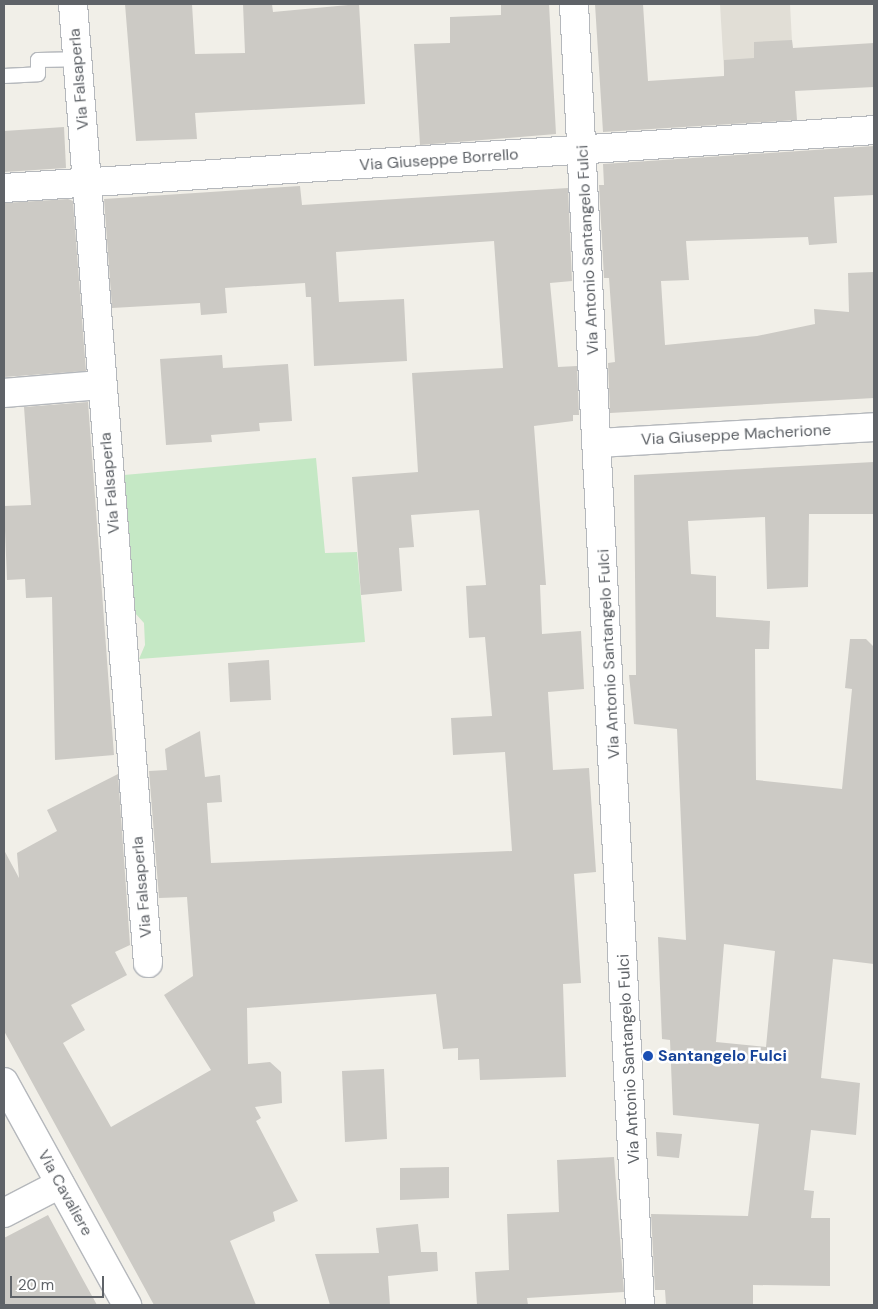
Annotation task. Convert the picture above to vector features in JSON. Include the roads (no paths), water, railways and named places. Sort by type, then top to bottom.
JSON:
[{"type":"street","name":"Via Falsaperla","points":[[72,4],[89,183],[102,385],[148,963]]},
{"type":"street","name":"Via Antonio Santangelo Fulci","points":[[574,4],[599,443],[640,1305]]},
{"type":"street","name":"Via Giuseppe Borrello","points":[[4,188],[874,130]]},
{"type":"street","points":[[4,393],[102,385]]},
{"type":"street","name":"Via Giuseppe Macherione","points":[[599,443],[874,426]]},
{"type":"street","name":"Via Cavaliere","points":[[4,1082],[127,1305]]},
{"type":"street","points":[[4,1213],[60,1184]]},
{"type":"lane","points":[[4,76],[38,74],[38,60],[77,59]]},
{"type":"place","name":"Santangelo Fulci","points":[[648,1056]]}]
